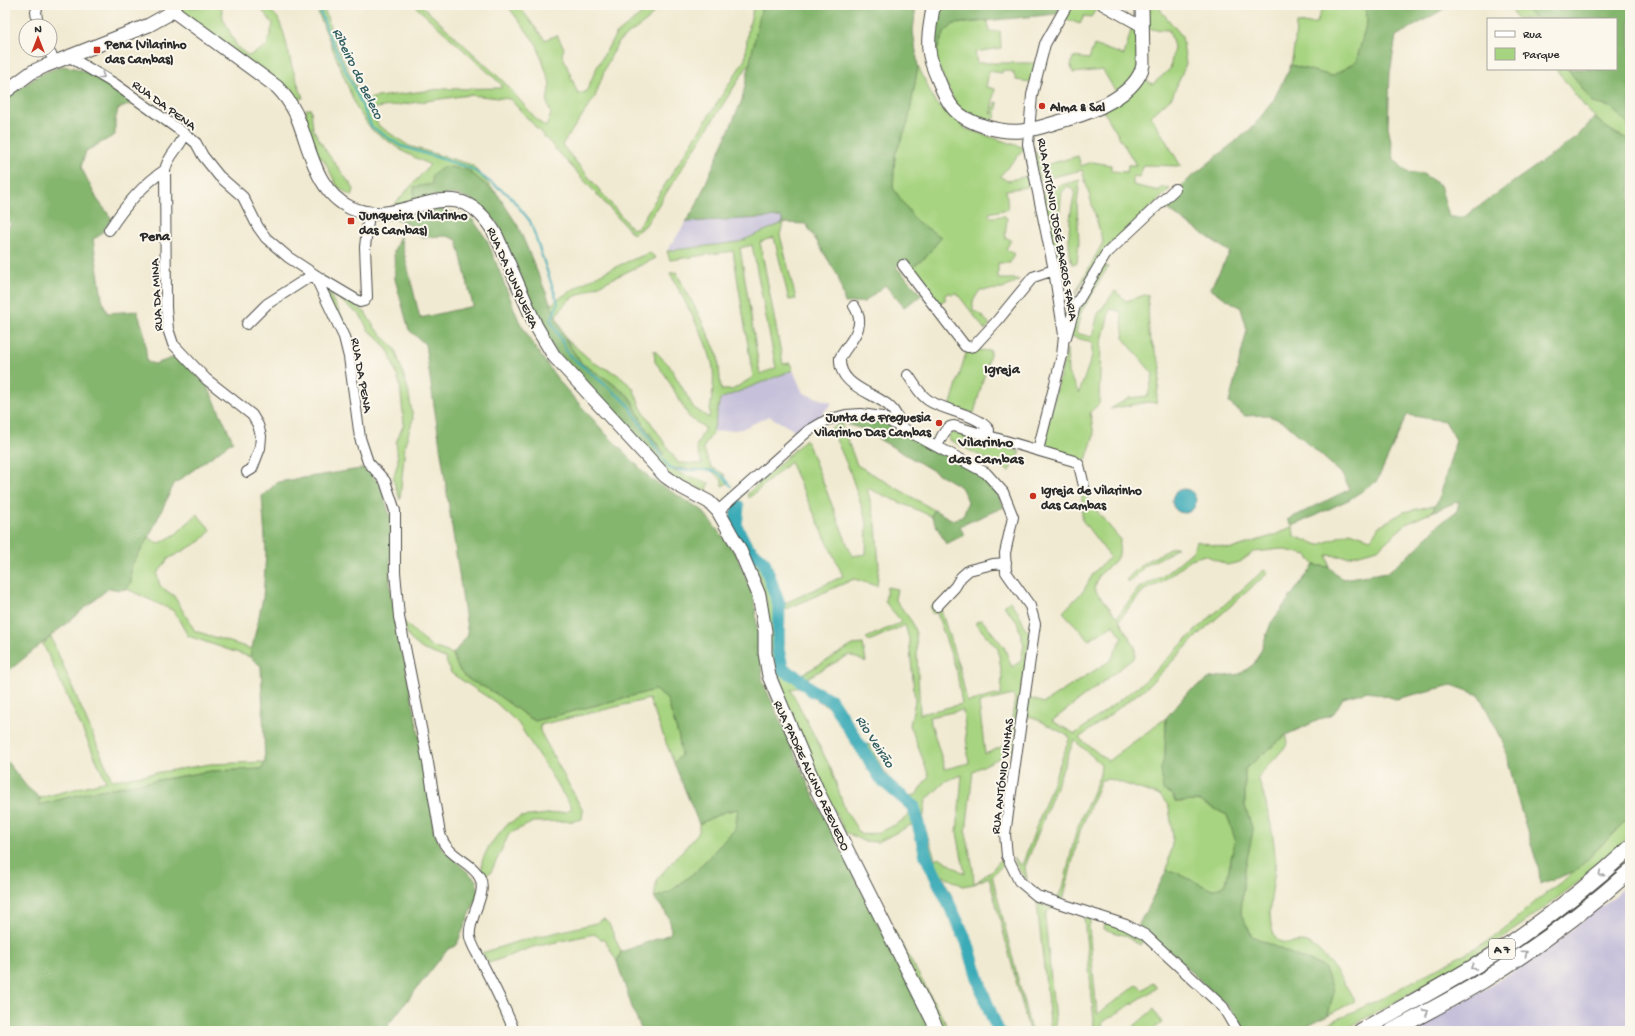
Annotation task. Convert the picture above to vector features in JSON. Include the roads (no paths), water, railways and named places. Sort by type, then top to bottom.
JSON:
[{"type":"highway","name":"A 7","points":[[1361,1031],[1466,971],[1534,927],[1596,879],[1630,848]]},
{"type":"highway","name":"A 7","points":[[1392,1031],[1474,986],[1523,955],[1585,909],[1630,871]]},
{"type":"main road","points":[[933,5],[928,33],[929,51],[937,77],[945,95],[954,109],[966,118],[989,127],[1015,132],[1029,130],[1085,113],[1111,100],[1135,82],[1143,65],[1141,26],[1142,5]]},
{"type":"main road","points":[[5,92],[32,72],[55,61],[149,26],[161,19],[174,7]]},
{"type":"main road","name":"RUA DA JUNQUEIRA","points":[[174,7],[277,87],[287,98],[296,114],[314,165],[326,187],[335,197],[350,208],[369,213],[389,212],[444,200],[459,201],[476,209],[490,222],[536,326],[554,356],[665,476],[679,486],[709,502],[718,511]]},
{"type":"main road","name":"RUA PADRE ALCINO AZEVEDO","points":[[718,511],[739,548],[759,595],[768,676],[818,792],[938,1031]]},
{"type":"street","points":[[37,18],[36,12],[38,5]]},
{"type":"street","name":"RUA ANTÓNIO JOSÉ BARROS FARIA","points":[[1038,450],[1063,345],[1064,334],[1054,270],[1028,144],[1032,95],[1045,44],[1067,5]]},
{"type":"street","points":[[1103,5],[1141,26]]},
{"type":"street","name":"RUA DA PENA","points":[[68,56],[115,84],[196,143],[203,156],[219,176],[243,197],[258,227],[266,238],[288,257],[360,302],[364,301],[367,297],[365,247],[369,213]]},
{"type":"street","points":[[109,230],[129,202],[148,183],[165,170],[166,162],[182,143],[185,134]]},
{"type":"street","name":"RUA DA MINA","points":[[165,170],[166,308],[168,328],[173,344],[182,355],[206,379],[252,415],[258,425],[261,436],[260,448],[252,469],[246,472]]},
{"type":"street","points":[[1063,345],[1075,306],[1106,254],[1174,189]]},
{"type":"street","points":[[902,265],[965,346],[968,347],[974,346],[997,321],[1033,277],[1054,270]]},
{"type":"street","points":[[247,324],[267,304],[314,274]]},
{"type":"street","name":"RUA DA PENA","points":[[314,274],[344,337],[349,357],[360,438],[368,462],[385,480],[394,511],[394,572],[399,617],[442,842],[481,879],[482,889],[471,923],[470,938],[507,1013],[514,1031]]},
{"type":"street","points":[[854,306],[859,314],[860,323],[840,358],[841,367],[855,386],[893,410],[902,428]]},
{"type":"street","points":[[908,375],[926,399],[941,407],[981,422],[989,430],[988,436]]},
{"type":"street","name":"RUA ANTÓNIO VINHAS","points":[[718,511],[808,431],[827,420],[846,415],[861,414],[882,417],[986,473],[1003,492],[1013,517],[1005,553],[1006,572],[1030,606],[1035,624],[1005,834],[1007,856],[1020,881],[1037,896],[1126,925],[1145,935],[1223,1007],[1237,1031]]},
{"type":"street","points":[[937,446],[946,430],[951,426],[988,436],[1074,461],[1079,466],[1084,486]]},
{"type":"street","points":[[937,606],[955,587],[961,577],[968,570],[993,564],[1006,563]]},
{"type":"water","points":[[1184,489],[1189,490],[1195,496],[1195,506],[1189,512],[1184,513],[1179,512],[1173,506],[1172,501],[1173,496],[1179,490]]},
{"type":"waterway","name":"Ribeiro do Beleco","points":[[318,5],[329,35],[372,127],[401,146],[470,168],[509,195],[530,221],[558,303],[551,321],[569,355],[627,403],[669,468],[687,471],[710,470],[724,478],[731,486]]},
{"type":"waterway","name":"Rio Veirão","points":[[738,506],[736,526],[746,546],[764,562],[779,605],[778,650],[783,670],[797,677],[813,691],[831,700],[882,780],[914,807],[926,856],[967,942],[983,994],[998,1031]]},
{"type":"place","name":"Pena (Vilarinho das Cambas)","points":[[97,50]]},
{"type":"place","name":"Alma & Sal","points":[[1042,106]]},
{"type":"place","name":"Junqueira (Vilarinho das Cambas)","points":[[351,221]]},
{"type":"place","name":"Junta de Freguesia Vilarinho Das Cambas","points":[[939,423]]},
{"type":"place","name":"Igreja de Vilarinho das Cambas","points":[[1033,496]]},
{"type":"district","name":"Pena","points":[[155,235]]},
{"type":"district","name":"Igreja","points":[[1002,368]]},
{"type":"district","name":"Vilarinho das Cambas","points":[[986,450]]}]
